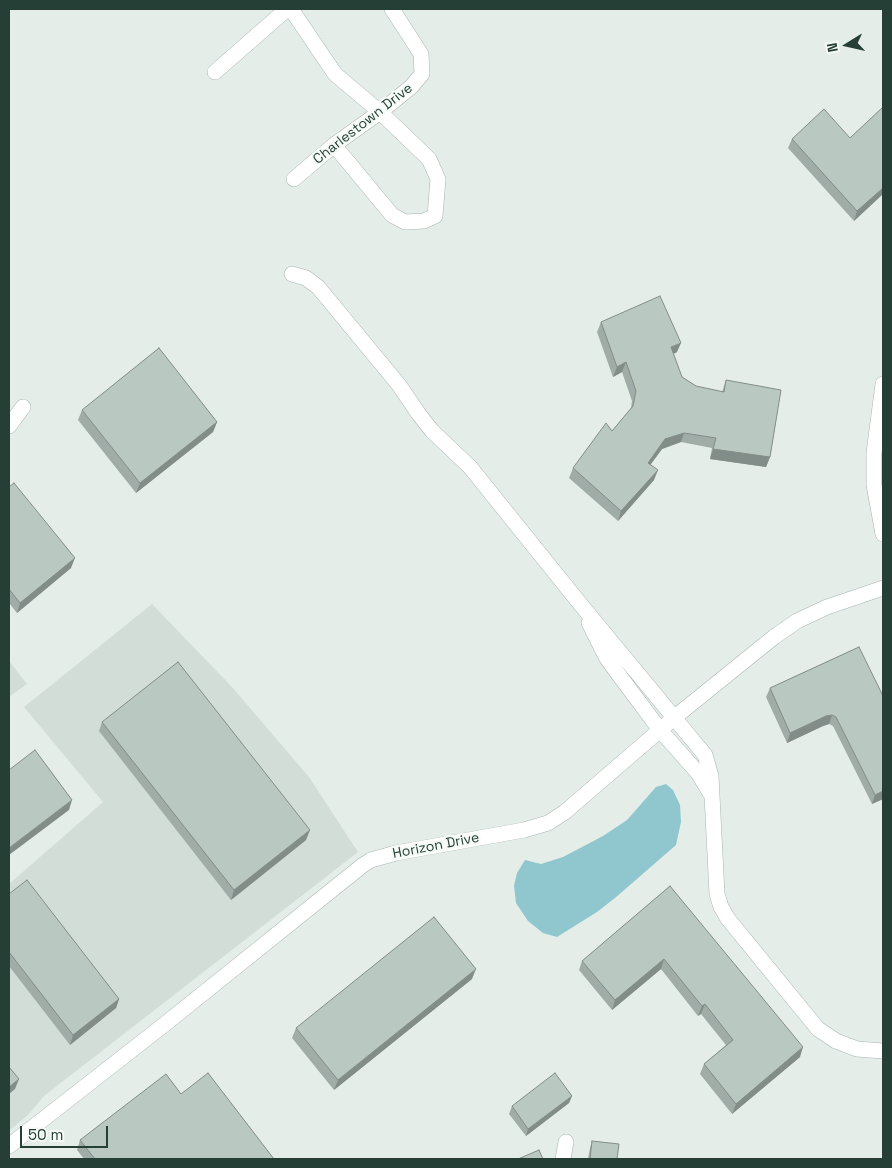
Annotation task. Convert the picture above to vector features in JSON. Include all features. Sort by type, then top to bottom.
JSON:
[{"type":"street","points":[[215,72],[287,9]]},
{"type":"street","points":[[291,9],[335,74],[380,112],[429,159],[438,179],[435,216],[424,221],[405,222],[392,215],[334,145]]},
{"type":"street","name":"Charlestown Drive","points":[[294,179],[334,145],[411,87],[422,74],[421,54],[394,10]]},
{"type":"street","points":[[292,274],[306,278],[318,287],[399,385],[432,430],[470,467],[705,755],[711,776],[716,886],[718,901],[724,913],[818,1029],[836,1041],[857,1049],[883,1052]]},
{"type":"street","points":[[883,384],[874,453],[874,485],[883,534]]},
{"type":"street","points":[[9,426],[23,407]]},
{"type":"street","name":"Horizon Drive","points":[[9,1146],[362,865],[371,860],[396,853],[524,830],[548,823],[565,812],[660,730],[774,637],[797,621],[827,607],[883,588]]},
{"type":"street","points":[[577,600],[606,657],[660,730],[698,773],[711,797]]},
{"type":"street","points":[[563,1159],[566,1142]]},
{"type":"shaded area","points":[[152,604],[232,687],[309,777],[358,852],[44,1096],[29,1114],[9,1131],[9,884],[103,802],[24,707]]},
{"type":"shaded area","points":[[9,661],[27,684],[9,697]]},
{"type":"water","points":[[666,784],[673,790],[680,805],[681,822],[676,845],[597,912],[557,937],[543,933],[528,921],[516,903],[514,886],[517,873],[525,860],[541,864],[563,857],[603,836],[627,820],[656,787]]},
{"type":"building","points":[[883,107],[883,188],[857,211],[792,139],[824,109],[850,138]]},
{"type":"building","points":[[660,296],[681,343],[671,347],[682,377],[696,386],[724,392],[726,380],[781,390],[770,457],[713,449],[716,438],[684,433],[665,439],[648,463],[658,470],[621,511],[573,468],[606,423],[612,431],[633,406],[636,391],[626,362],[617,367],[601,322]]},
{"type":"building","points":[[159,348],[217,422],[140,483],[82,410]]},
{"type":"building","points":[[14,483],[75,558],[20,603],[9,589],[9,487]]},
{"type":"building","points":[[859,647],[883,696],[883,791],[875,795],[836,717],[832,715],[826,716],[790,733],[770,688]]},
{"type":"building","points":[[178,662],[310,830],[234,890],[102,722]]},
{"type":"building","points":[[35,750],[72,800],[9,848],[9,770]]},
{"type":"building","points":[[27,880],[119,999],[73,1035],[9,952],[9,894]]},
{"type":"building","points":[[670,886],[803,1047],[736,1104],[704,1064],[733,1040],[705,1004],[702,1006],[664,959],[615,1000],[582,961]]},
{"type":"building","points":[[434,917],[476,969],[338,1080],[296,1028]]},
{"type":"building","points":[[9,1067],[19,1079],[9,1087]]},
{"type":"building","points":[[208,1073],[274,1159],[95,1159],[80,1140],[166,1074],[181,1094]]},
{"type":"building","points":[[555,1073],[572,1096],[528,1129],[512,1106]]},
{"type":"building","points":[[592,1141],[619,1144],[617,1159],[590,1159]]},
{"type":"building","points":[[539,1150],[543,1159],[518,1159]]}]
